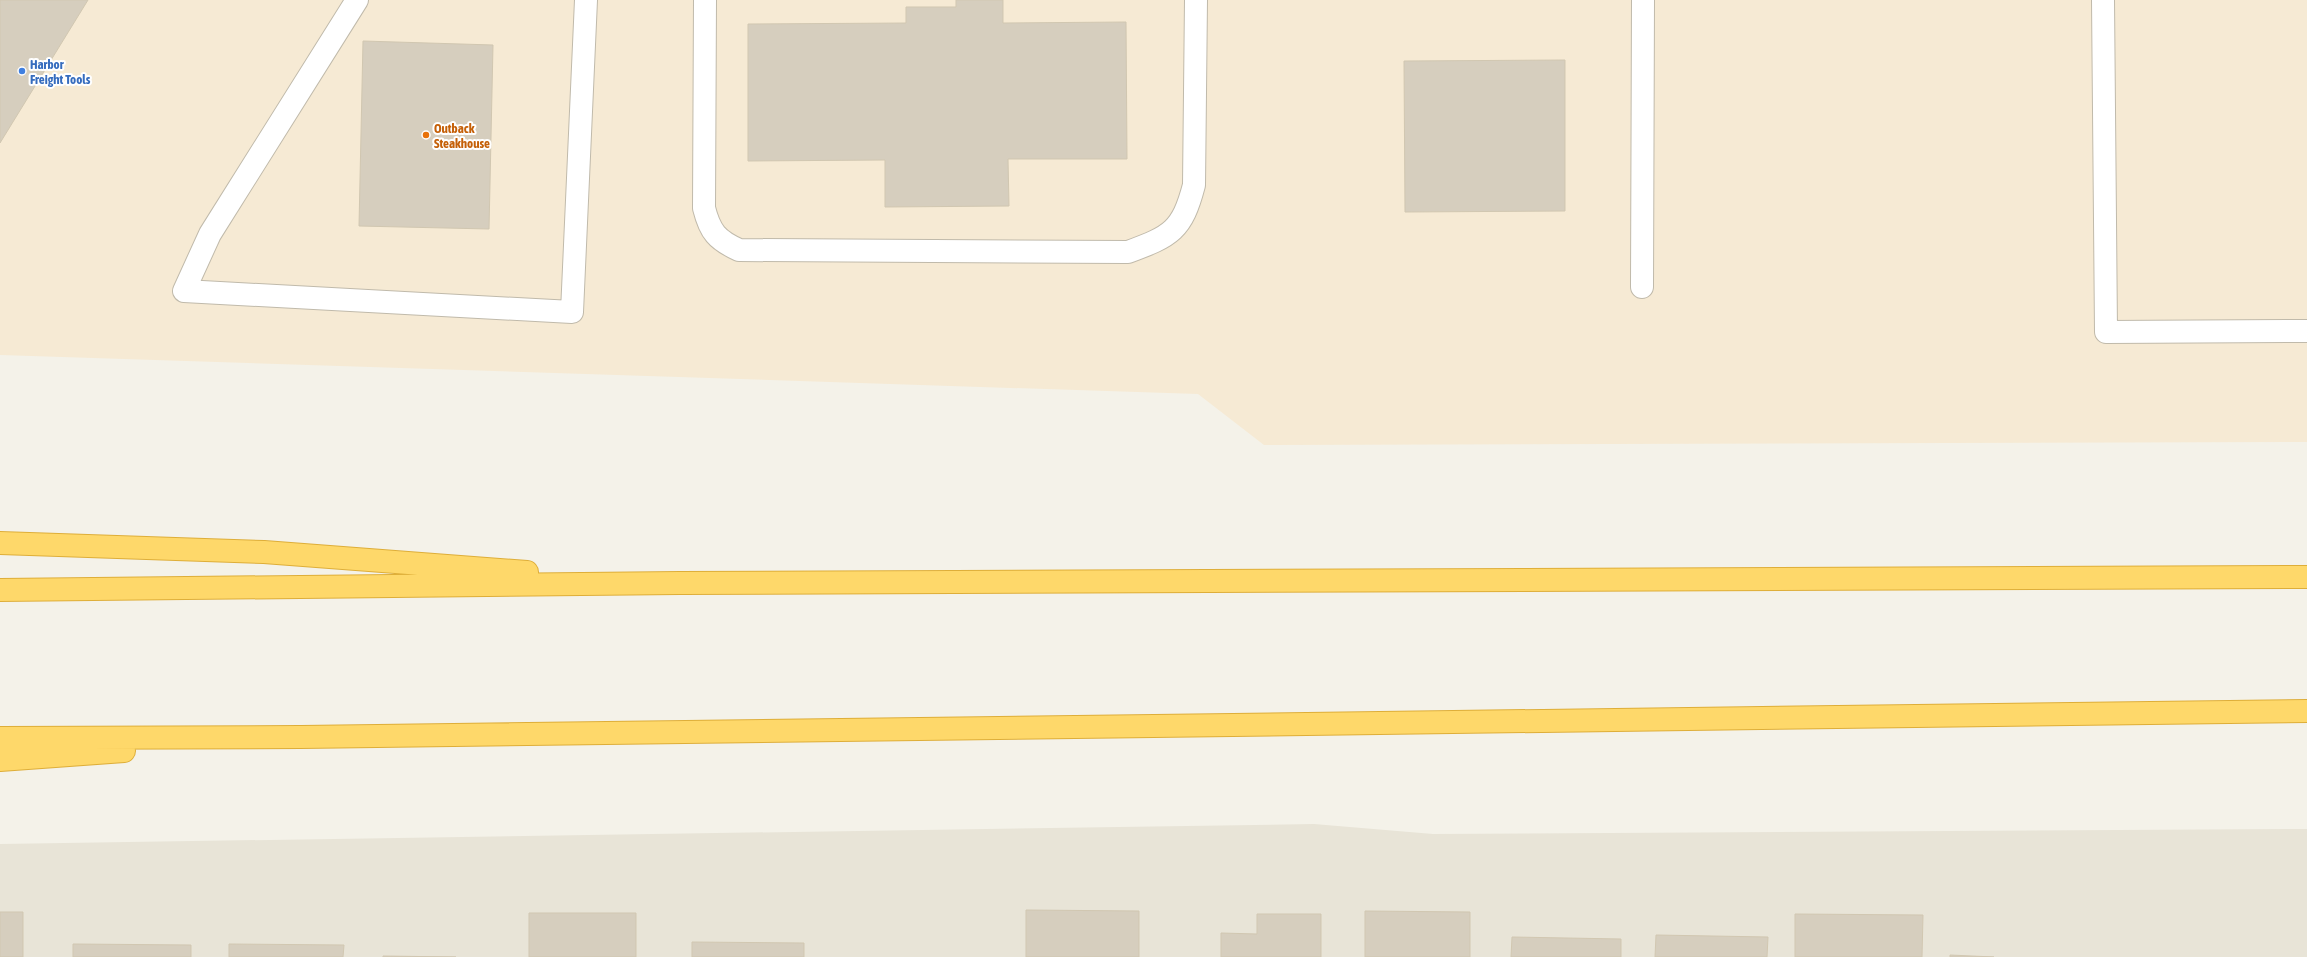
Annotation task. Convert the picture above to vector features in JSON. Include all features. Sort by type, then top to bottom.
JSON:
[{"type":"highway","points":[[0,543],[264,552],[680,583]]},
{"type":"highway","points":[[0,590],[680,583],[2307,576]]},
{"type":"highway","points":[[0,738],[301,737],[2307,711]]},
{"type":"highway","points":[[0,760],[301,737]]},
{"type":"lane","points":[[357,0],[210,234],[184,291],[572,312],[586,0]]},
{"type":"lane","points":[[705,0],[704,208],[708,226],[722,242],[739,250],[1128,252],[1150,244],[1173,232],[1187,211],[1194,185],[1196,0]]},
{"type":"lane","points":[[1642,287],[1643,0]]},
{"type":"lane","points":[[2103,0],[2106,332],[2307,332]]},
{"type":"shaded area","points":[[0,0],[2307,0],[2307,442],[1264,445],[1198,394],[0,355]]},
{"type":"shaded area","points":[[1314,824],[1433,834],[2307,829],[2307,957],[0,957],[0,844]]},
{"type":"building","name":"Harbor Freight Tools","points":[[0,0],[88,0],[0,143]]},
{"type":"building","points":[[956,0],[1003,0],[1003,23],[1126,22],[1127,159],[1008,159],[1009,206],[885,207],[885,160],[748,161],[748,24],[906,23],[906,7],[956,7]]},
{"type":"building","name":"Outback Steakhouse","points":[[363,41],[493,45],[489,229],[359,226]]},
{"type":"building","points":[[1565,60],[1565,211],[1405,212],[1404,61]]},
{"type":"building","points":[[1026,910],[1139,911],[1139,957],[1026,957]]},
{"type":"building","points":[[1365,911],[1470,912],[1470,957],[1365,957]]},
{"type":"building","points":[[0,912],[23,912],[23,957],[0,957]]},
{"type":"building","points":[[529,913],[636,913],[636,957],[529,957]]},
{"type":"building","points":[[1257,914],[1321,914],[1321,957],[1221,957],[1221,933],[1257,934]]},
{"type":"building","points":[[1795,914],[1923,915],[1922,957],[1795,957]]},
{"type":"building","points":[[1656,935],[1768,937],[1767,957],[1655,957]]},
{"type":"building","points":[[1512,937],[1621,939],[1621,957],[1511,957]]},
{"type":"building","points":[[692,942],[804,943],[804,957],[692,957]]},
{"type":"building","points":[[73,944],[191,945],[191,957],[73,957]]},
{"type":"building","points":[[229,944],[344,945],[343,957],[229,957]]},
{"type":"building","points":[[1950,955],[1994,957],[1950,957]]},
{"type":"building","points":[[383,956],[456,957],[383,957]]},
{"type":"place","name":"Harbor Freight Tools","points":[[22,71]]},
{"type":"place","name":"Outback Steakhouse","points":[[426,135]]}]
